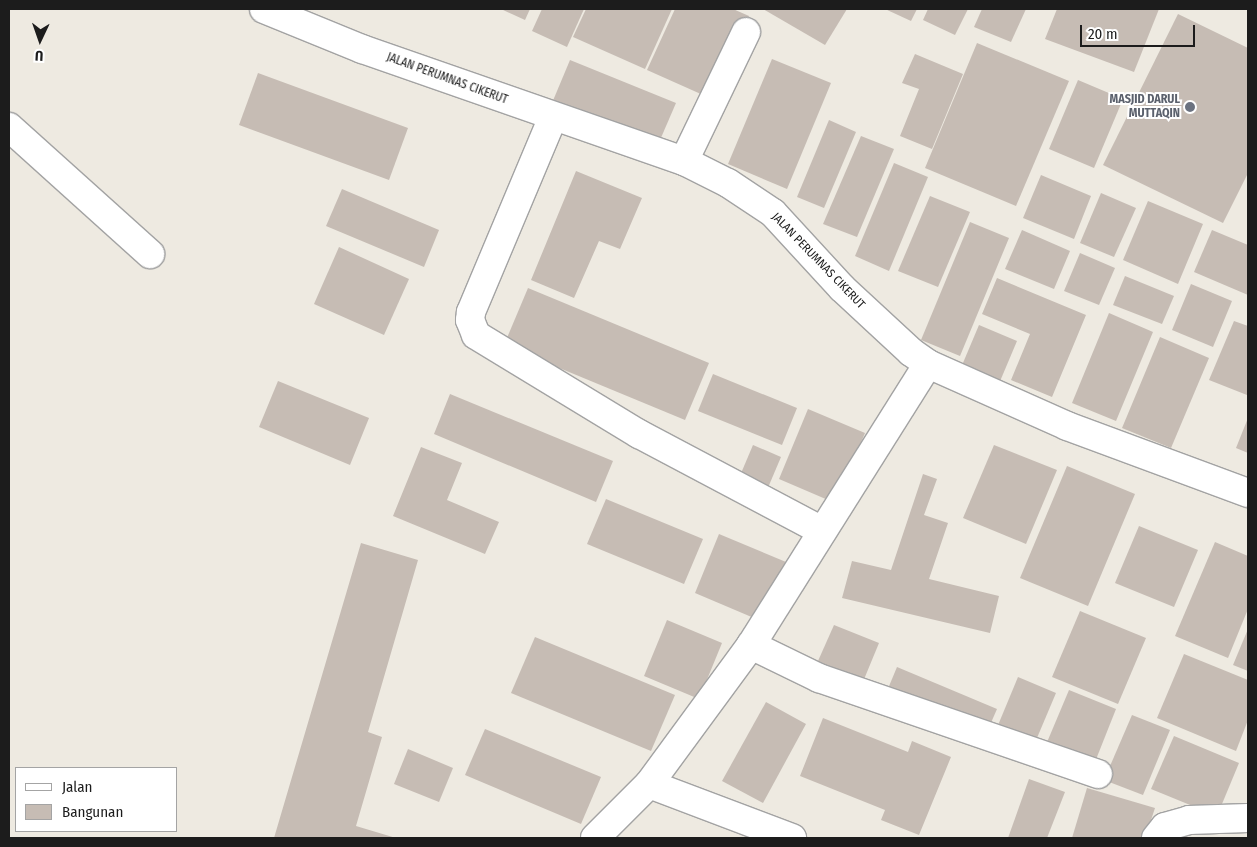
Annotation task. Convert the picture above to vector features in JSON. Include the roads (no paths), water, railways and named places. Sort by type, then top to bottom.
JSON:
[{"type":"street","name":"JALAN PERUMNAS CIKERUT","points":[[264,9],[362,49],[553,117],[590,126],[684,161],[728,183],[773,213],[842,288],[911,352],[928,364],[1067,426],[1248,493]]},
{"type":"street","points":[[684,161],[746,32]]},
{"type":"street","points":[[553,117],[471,312],[470,320],[476,335],[639,434],[822,532]]},
{"type":"street","points":[[9,126],[150,254]]},
{"type":"street","points":[[595,838],[649,784],[751,645],[928,364]]},
{"type":"street","points":[[751,645],[819,678],[1098,774]]},
{"type":"street","points":[[649,784],[792,838]]},
{"type":"street","points":[[1156,838],[1165,827],[1189,820],[1248,818]]},
{"type":"place","name":"MASJID DARUL MUTTAQIN","points":[[1190,107]]}]
